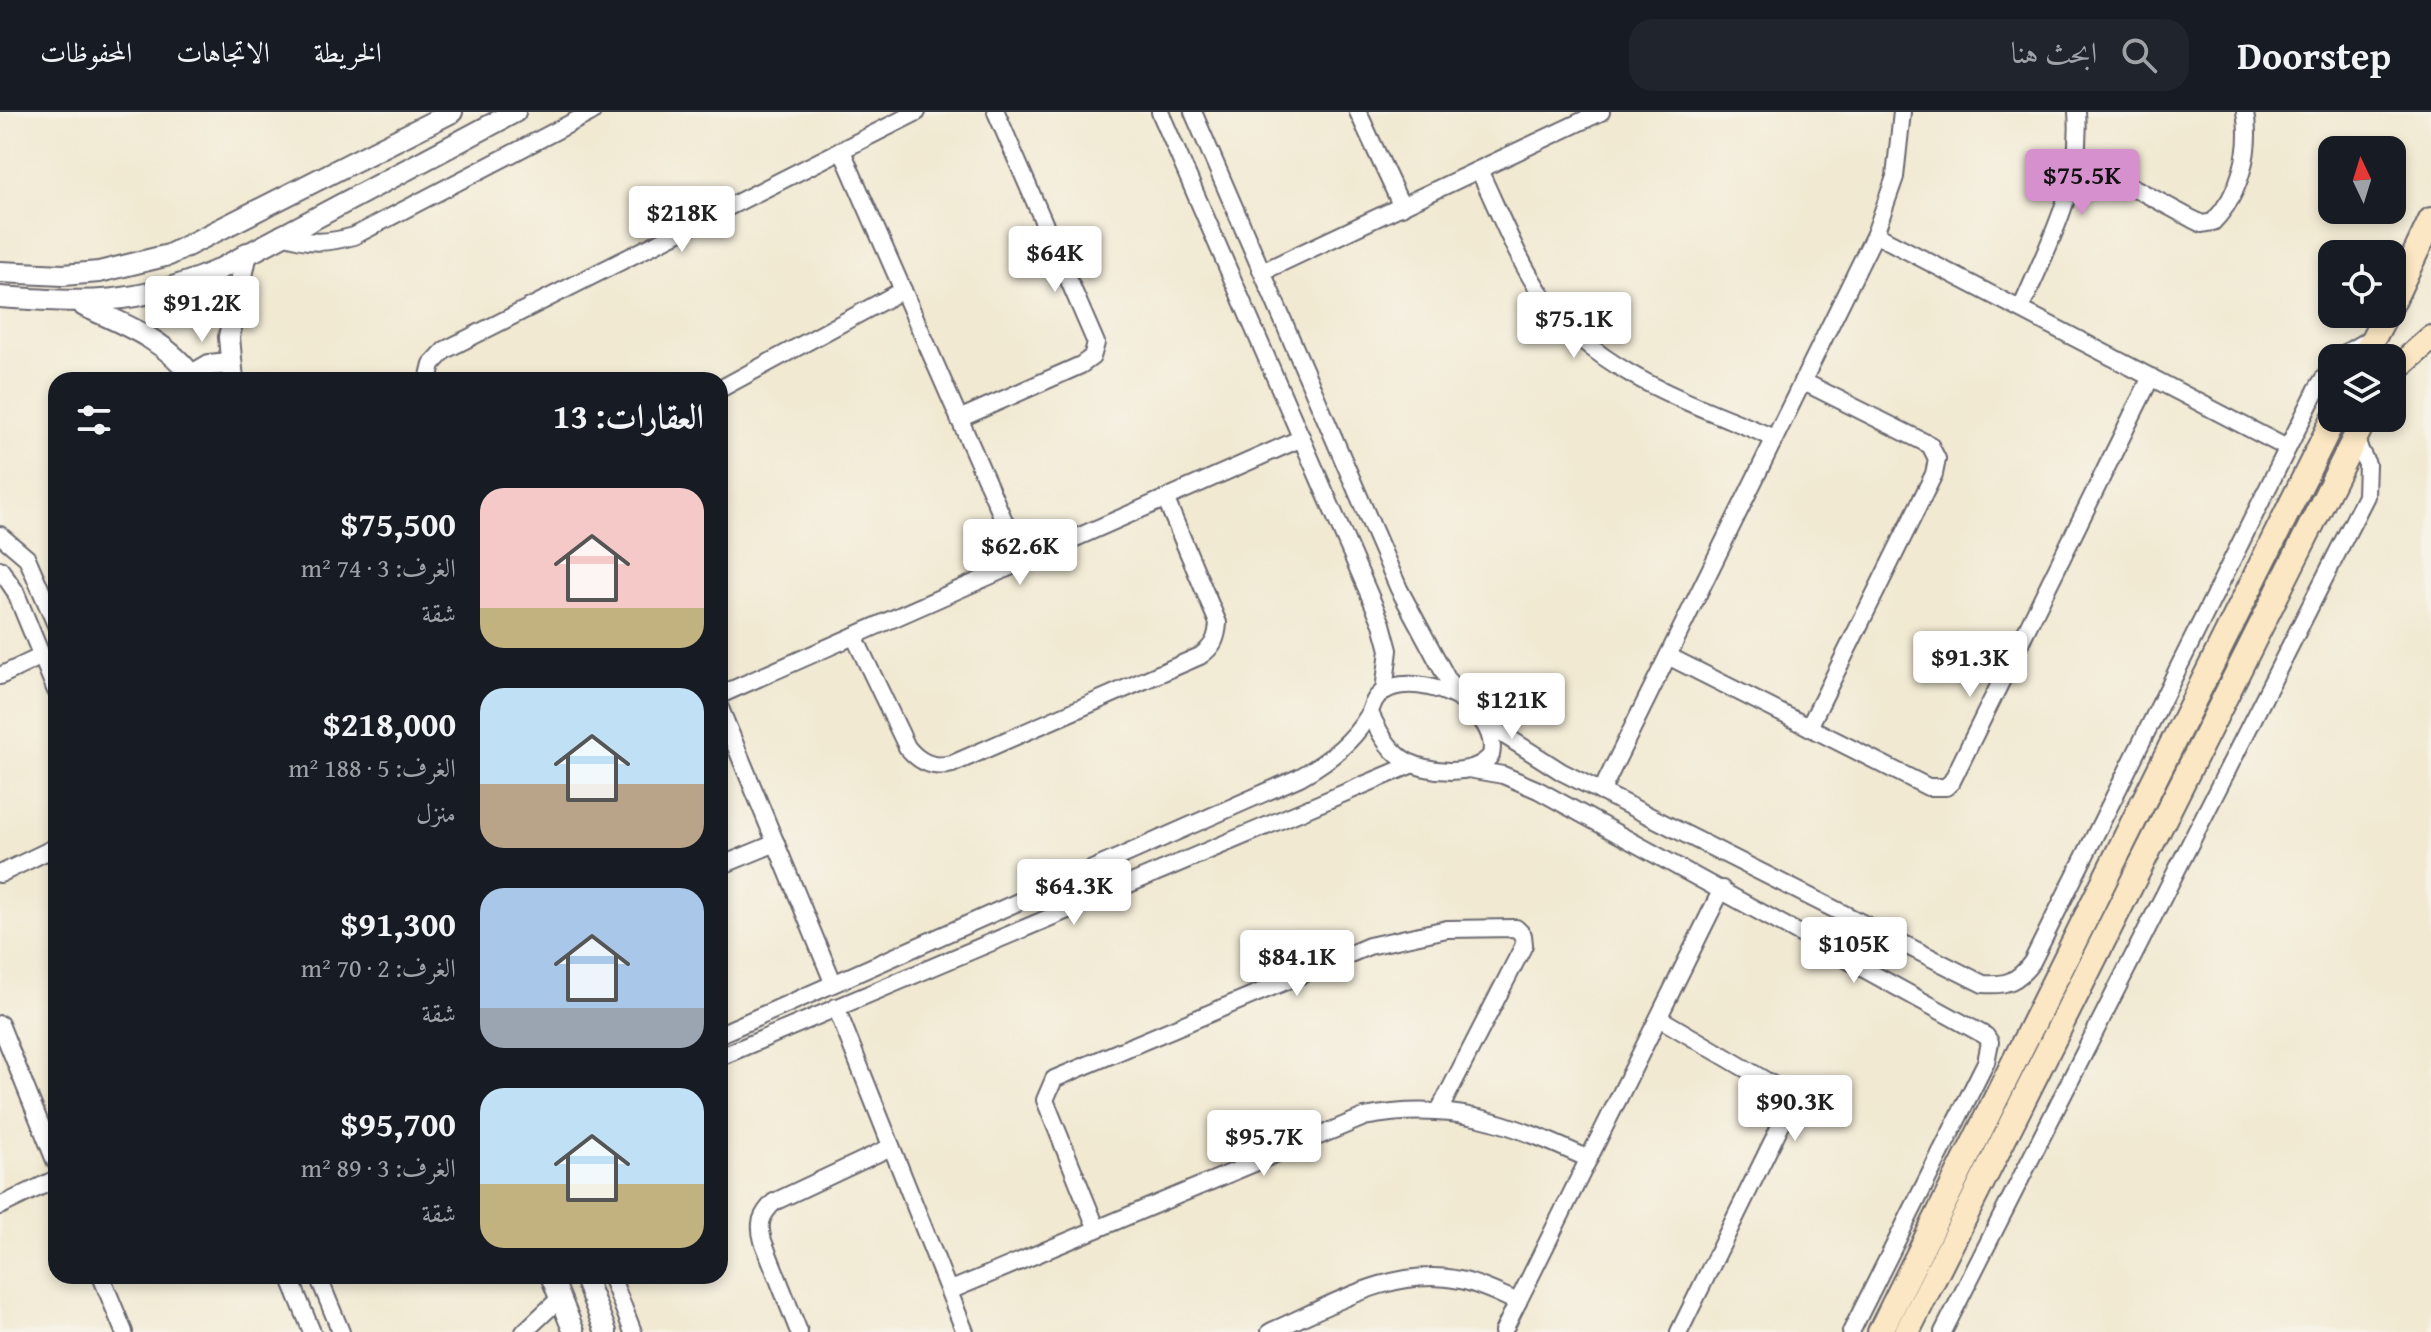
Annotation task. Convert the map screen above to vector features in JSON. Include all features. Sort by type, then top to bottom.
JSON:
[{"type":"main road","points":[[2406,281],[2424,252],[2431,220]]},
{"type":"main road","points":[[2406,360],[2431,338]]},
{"type":"main road","points":[[1880,1332],[2327,432]]},
{"type":"main road","points":[[1907,1332],[2357,432]]},
{"type":"main road","points":[[2298,492],[2321,503]]},
{"type":"street","points":[[0,272],[63,275],[99,272],[169,255],[452,112]]},
{"type":"street","points":[[0,297],[116,302],[149,296],[216,271],[515,112]]},
{"type":"street","points":[[281,234],[303,243],[354,236],[592,112]]},
{"type":"street","points":[[430,372],[432,364],[445,350],[917,112]]},
{"type":"street","points":[[959,419],[1081,365],[1092,357],[1096,343],[996,112]]},
{"type":"street","points":[[728,1030],[1300,777],[1336,753],[1384,691],[1389,664],[1387,637],[1160,112]]},
{"type":"street","points":[[1193,112],[1399,589],[1457,697],[1482,721],[1535,756],[1983,984],[2003,986],[2020,977],[2032,962],[2318,391]]},
{"type":"street","points":[[1358,112],[1402,207]]},
{"type":"street","points":[[1264,271],[1601,112]]},
{"type":"street","points":[[1601,792],[1875,234],[1895,177],[1902,112]]},
{"type":"street","points":[[2021,309],[2073,186],[2079,158],[2077,112]]},
{"type":"street","points":[[2079,158],[2202,224],[2213,222],[2231,199],[2239,179],[2247,133],[2245,112]]},
{"type":"street","points":[[842,151],[1023,564]]},
{"type":"street","points":[[1479,170],[1527,272],[1570,330],[1628,374],[1774,438]]},
{"type":"street","points":[[1875,234],[2287,448]]},
{"type":"street","points":[[200,372],[209,365],[231,372],[232,310],[247,253]]},
{"type":"street","points":[[728,385],[903,290]]},
{"type":"street","points":[[77,302],[151,338],[187,372]]},
{"type":"street","points":[[1668,656],[1928,787],[1946,787],[1952,781],[2151,377]]},
{"type":"street","points":[[1802,381],[1930,445],[1937,459],[1934,474],[1809,727]]},
{"type":"street","points":[[1943,1332],[2366,496],[2367,464],[2360,432]]},
{"type":"street","points":[[728,691],[1023,564],[1302,438]]},
{"type":"street","points":[[854,636],[907,747],[923,762],[933,765],[952,764],[1200,656],[1211,648],[1217,636],[1218,623],[1166,500]]},
{"type":"street","points":[[0,535],[27,558],[48,607]]},
{"type":"street","points":[[0,569],[15,591],[48,671]]},
{"type":"street","points":[[0,676],[42,656]]},
{"type":"street","points":[[1384,691],[1419,685],[1457,697]]},
{"type":"street","points":[[1370,713],[1392,750],[1413,764],[1440,770],[1479,766],[1491,755],[1491,739],[1482,721]]},
{"type":"street","points":[[728,727],[833,982]]},
{"type":"street","points":[[728,1054],[1413,764]]},
{"type":"street","points":[[1467,769],[1521,782],[1722,889],[1986,1036],[1990,1042],[1986,1062],[1851,1332]]},
{"type":"street","points":[[728,863],[776,843]]},
{"type":"street","points":[[0,874],[48,851]]},
{"type":"street","points":[[1503,1332],[1722,889]]},
{"type":"street","points":[[1096,1227],[1045,1100],[1054,1079],[1369,946],[1437,930],[1516,928],[1523,935],[1524,945],[1439,1111]]},
{"type":"street","points":[[836,1007],[965,1332]]},
{"type":"street","points":[[1659,1018],[1780,1089],[1788,1103],[1784,1120],[1679,1332]]},
{"type":"street","points":[[0,1024],[48,1143]]},
{"type":"street","points":[[949,1291],[1342,1124],[1387,1113],[1439,1111],[1513,1125],[1589,1159]]},
{"type":"street","points":[[799,1332],[763,1241],[759,1227],[763,1212],[774,1202],[891,1147]]},
{"type":"street","points":[[0,1206],[48,1183]]},
{"type":"street","points":[[1270,1332],[1367,1290],[1413,1277],[1459,1280],[1518,1302]]},
{"type":"street","points":[[104,1284],[124,1332]]},
{"type":"street","points":[[292,1284],[312,1332]]},
{"type":"street","points":[[321,1284],[341,1332]]},
{"type":"street","points":[[554,1284],[574,1332]]},
{"type":"street","points":[[587,1284],[606,1332]]},
{"type":"street","points":[[614,1284],[633,1332]]},
{"type":"street","points":[[524,1332],[560,1298]]}]
